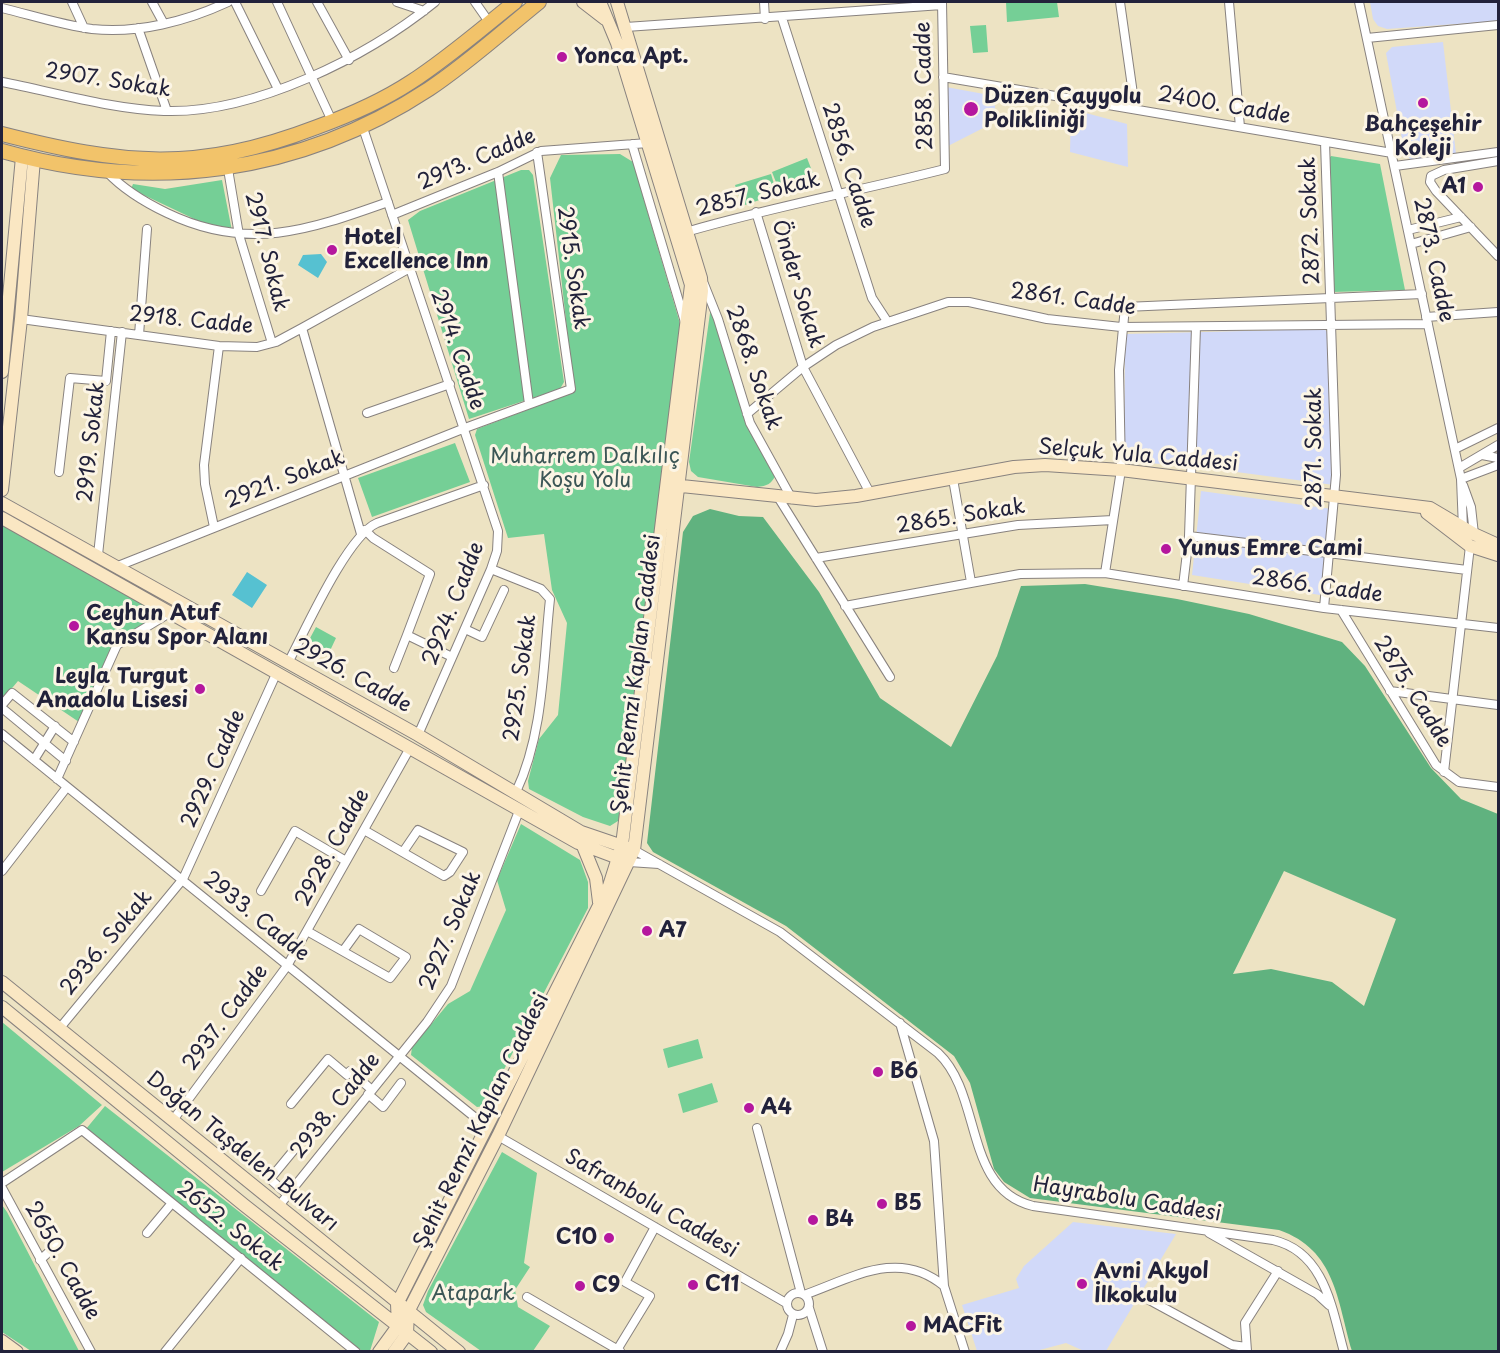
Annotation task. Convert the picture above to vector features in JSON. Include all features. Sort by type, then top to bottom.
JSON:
[{"type":"main road","points":[[2,134],[86,154],[181,160],[248,150],[332,121],[410,83],[516,2]]},
{"type":"main road","points":[[2,151],[107,172],[181,174],[228,169],[288,153],[362,125],[431,88],[540,2]]},
{"type":"main road","points":[[582,2],[610,23]]},
{"type":"main road","name":"Şehit Remzi Kaplan Caddesi","points":[[397,1304],[493,1132],[627,857],[674,486],[691,278],[610,23],[600,2]]},
{"type":"main road","name":"Şehit Remzi Kaplan Caddesi","points":[[617,2],[701,278],[702,299],[622,845],[627,857]]},
{"type":"main road","points":[[2,372],[4,318],[30,141]]},
{"type":"main road","points":[[2,490],[21,319],[28,158]]},
{"type":"main road","points":[[4,318],[21,319]]},
{"type":"main road","name":"Selçuk Yula Caddesi","points":[[674,486],[792,499],[827,499],[1024,465],[1120,470],[1430,508],[1498,555]]},
{"type":"main road","name":"2926. Cadde","points":[[2,503],[418,735],[581,832],[622,845]]},
{"type":"main road","name":"Selçuk Yula Caddesi","points":[[1416,507],[1469,536],[1498,545]]},
{"type":"main road","name":"2926. Cadde","points":[[2,518],[519,811],[584,846],[627,857]]},
{"type":"main road","points":[[410,748],[418,735]]},
{"type":"main road","points":[[584,846],[596,878],[598,906]]},
{"type":"main road","name":"Şehit Remzi Kaplan Caddesi","points":[[408,1312],[598,906],[627,857]]},
{"type":"main road","name":"Doğan Taşdelen Bulvarı","points":[[2,982],[459,1352]]},
{"type":"main road","name":"Doğan Taşdelen Bulvarı","points":[[2,1007],[431,1352]]},
{"type":"main road","points":[[397,1304],[402,1330]]},
{"type":"main road","points":[[394,1352],[408,1312]]},
{"type":"main road","points":[[379,1352],[402,1330]]},
{"type":"main road","points":[[2,1341],[17,1352]]},
{"type":"street","points":[[72,2],[84,28]]},
{"type":"street","points":[[152,2],[164,24]]},
{"type":"street","points":[[2,8],[84,28],[138,28],[201,14],[228,2]]},
{"type":"street","points":[[235,2],[278,88]]},
{"type":"street","points":[[277,2],[332,121]]},
{"type":"street","points":[[317,2],[349,60]]},
{"type":"street","points":[[397,2],[424,11]]},
{"type":"street","name":"2907. Sokak","points":[[2,82],[139,109],[167,111],[216,105],[278,88],[349,60],[395,33],[435,2]]},
{"type":"street","points":[[475,2],[489,22]]},
{"type":"street","points":[[764,2],[765,19]]},
{"type":"street","points":[[1120,2],[1135,108]]},
{"type":"street","points":[[1229,2],[1240,127]]},
{"type":"street","name":"2873. Cadde","points":[[1359,2],[1459,468],[1469,536]]},
{"type":"street","points":[[626,27],[782,18],[942,3]]},
{"type":"street","name":"2858. Cadde","points":[[942,3],[945,169]]},
{"type":"street","name":"2856. Cadde","points":[[782,18],[872,298],[887,321]]},
{"type":"street","points":[[1367,38],[1498,25]]},
{"type":"street","points":[[138,28],[167,111]]},
{"type":"street","name":"2400. Cadde","points":[[943,77],[1392,153]]},
{"type":"street","name":"2914. Cadde","points":[[362,125],[484,485]]},
{"type":"street","name":"2872. Sokak","points":[[1325,142],[1332,325]]},
{"type":"street","name":"2913. Cadde","points":[[392,214],[498,172],[537,152],[556,148],[648,143]]},
{"type":"street","points":[[632,144],[686,325]]},
{"type":"street","name":"2915. Sokak","points":[[537,152],[571,389]]},
{"type":"street","points":[[1395,166],[1498,152]]},
{"type":"street","points":[[1498,161],[1444,170],[1431,176],[1430,182],[1498,256]]},
{"type":"street","name":"2917. Sokak","points":[[228,169],[239,235],[272,343]]},
{"type":"street","name":"2857. Sokak","points":[[686,232],[756,212],[945,169]]},
{"type":"street","points":[[107,172],[129,192],[163,211],[202,227],[239,235],[298,231],[388,202]]},
{"type":"street","points":[[498,172],[529,404]]},
{"type":"street","name":"Önder Sokak","points":[[756,212],[803,367],[870,493]]},
{"type":"street","points":[[1408,230],[1461,217]]},
{"type":"street","points":[[1411,244],[1471,227]]},
{"type":"street","points":[[139,335],[147,229]]},
{"type":"street","name":"2918. Cadde","points":[[21,319],[219,346],[252,348],[272,343],[302,328],[410,268]]},
{"type":"street","name":"2868. Sokak","points":[[701,278],[718,319],[747,414],[760,444],[792,499]]},
{"type":"street","name":"2861. Cadde","points":[[1121,327],[1125,307],[1422,294]]},
{"type":"street","name":"2861. Cadde","points":[[747,414],[803,367],[836,345],[887,321],[948,302],[969,302],[1047,319],[1121,327],[1332,325],[1427,320],[1498,312]]},
{"type":"street","name":"2871. Sokak","points":[[1324,608],[1336,475],[1332,325]]},
{"type":"street","points":[[1105,573],[1120,470],[1121,327]]},
{"type":"street","points":[[1183,586],[1189,536],[1196,327]]},
{"type":"street","points":[[302,328],[363,532],[430,574],[394,668]]},
{"type":"street","points":[[59,472],[70,378],[106,381],[111,331]]},
{"type":"street","name":"2919. Sokak","points":[[98,555],[122,332]]},
{"type":"street","points":[[214,527],[205,484],[204,465],[219,346]]},
{"type":"street","points":[[367,413],[450,384]]},
{"type":"street","name":"2921. Sokak","points":[[118,566],[465,428],[571,389]]},
{"type":"street","points":[[1455,449],[1498,428]]},
{"type":"street","points":[[1459,468],[1498,445]]},
{"type":"street","points":[[1482,455],[1498,458]]},
{"type":"street","points":[[1444,772],[1467,570],[1471,507],[1461,479],[1498,465]]},
{"type":"street","points":[[953,479],[971,582]]},
{"type":"street","points":[[288,663],[351,547],[363,532],[377,523],[484,485]]},
{"type":"street","name":"2924. Cadde","points":[[418,735],[491,569],[497,550],[498,531],[484,485]]},
{"type":"street","points":[[778,497],[890,677]]},
{"type":"street","name":"2865. Sokak","points":[[816,558],[1056,521],[1113,520]]},
{"type":"street","points":[[1189,536],[1467,570]]},
{"type":"street","name":"2925. Sokak","points":[[491,569],[541,589],[550,599],[536,726],[528,759],[516,792]]},
{"type":"street","name":"2866. Cadde","points":[[846,606],[971,582],[1042,572],[1105,573],[1324,608],[1498,628]]},
{"type":"street","points":[[465,629],[482,637],[504,590]]},
{"type":"street","name":"2875. Cadde","points":[[1341,610],[1430,757],[1444,772],[1460,782],[1498,787]]},
{"type":"street","points":[[57,779],[117,645],[171,612]]},
{"type":"street","points":[[407,635],[452,657]]},
{"type":"street","name":"2929. Cadde","points":[[182,881],[277,672]]},
{"type":"street","points":[[1390,691],[1498,705]]},
{"type":"street","points":[[66,761],[2,706],[12,693],[74,742]]},
{"type":"street","points":[[34,760],[55,726]]},
{"type":"street","name":"2933. Cadde","points":[[2,734],[493,1132]]},
{"type":"street","name":"2928. Cadde","points":[[287,966],[410,748]]},
{"type":"street","points":[[2,871],[67,787]]},
{"type":"street","name":"2927. Sokak","points":[[399,1056],[451,986],[519,811]]},
{"type":"street","points":[[364,830],[444,876],[450,872],[463,852],[418,830],[403,852]]},
{"type":"street","points":[[261,891],[295,831],[346,861]]},
{"type":"street","name":"Hayrabolu Caddesi","points":[[627,857],[662,865],[780,932],[900,1023],[951,1067],[962,1090],[986,1167],[999,1188],[1010,1198],[1033,1206],[1273,1240],[1298,1250],[1316,1268],[1332,1309],[1344,1352]]},
{"type":"street","name":"Hayrabolu Caddesi","points":[[627,857],[662,865]]},
{"type":"street","name":"2936. Sokak","points":[[59,1029],[182,881]]},
{"type":"street","points":[[307,931],[390,978],[406,957],[359,929],[343,951]]},
{"type":"street","name":"2937. Cadde","points":[[173,1120],[287,966]]},
{"type":"street","points":[[900,1023],[934,1141],[944,1286],[965,1352]]},
{"type":"street","name":"2938. Cadde","points":[[278,1207],[399,1056]]},
{"type":"street","points":[[291,1104],[328,1059],[347,1075],[350,1071],[383,1107],[401,1083]]},
{"type":"street","points":[[757,1128],[802,1294],[808,1300],[824,1352]]},
{"type":"street","name":"2652. Sokak","points":[[2,1183],[82,1130],[356,1352]]},
{"type":"street","name":"Safranbolu Caddesi","points":[[493,1132],[786,1303],[793,1315]]},
{"type":"street","points":[[288,1195],[270,1179],[298,1145]]},
{"type":"street","name":"2650. Cadde","points":[[2,1188],[91,1352]]},
{"type":"street","points":[[147,1233],[172,1203]]},
{"type":"street","points":[[527,1298],[618,1351],[650,1296],[626,1282],[655,1227]]},
{"type":"street","points":[[1203,1230],[1317,1294],[1332,1309]]},
{"type":"street","points":[[40,1260],[60,1242]]},
{"type":"street","points":[[165,1352],[241,1258]]},
{"type":"street","points":[[786,1303],[793,1294],[802,1294],[895,1265],[924,1273],[944,1286]]},
{"type":"street","points":[[1142,1296],[1232,1345],[1247,1349],[1244,1334],[1246,1321],[1278,1271]]},
{"type":"street","points":[[780,1352],[789,1334],[793,1315],[804,1314],[809,1308]]},
{"type":"shaded area","points":[[1370,2],[1498,2],[1498,21],[1387,29],[1378,26],[1373,19]]},
{"type":"shaded area","name":"Bahçeşehir Koleji","points":[[1443,42],[1456,154],[1413,161],[1405,155],[1386,53],[1392,47]]},
{"type":"shaded area","name":"Düzen Çayyolu Polikliniği","points":[[946,87],[995,96],[995,122],[948,146]]},
{"type":"shaded area","points":[[1071,109],[1127,124],[1128,167],[1070,152]]},
{"type":"shaded area","points":[[1324,329],[1332,336],[1334,485],[1199,467],[1124,461],[1125,334]]},
{"type":"shaded area","points":[[1201,491],[1332,509],[1320,595],[1192,575]]},
{"type":"shaded area","name":"Avni Akyol İlkokulu","points":[[1073,1222],[1176,1234],[1142,1291],[1137,1294],[1137,1299],[1106,1351],[1084,1351],[1066,1343],[1036,1351],[977,1351],[962,1305],[1019,1288],[1016,1279],[1024,1266]]},
{"type":"green space","points":[[1006,2],[1057,2],[1059,17],[1007,22]]},
{"type":"green space","points":[[986,25],[988,52],[973,53],[970,26]]},
{"type":"green space","name":"Muharrem Dalkılıç Koşu Yolu","points":[[620,154],[633,162],[681,327],[622,806],[618,821],[610,826],[583,817],[529,789],[528,781],[539,739],[558,715],[567,623],[552,590],[544,534],[508,538],[475,435],[477,429],[574,392],[550,178],[561,155]]},
{"type":"green space","points":[[1331,156],[1380,164],[1405,290],[1333,292],[1326,162]]},
{"type":"green space","points":[[807,158],[814,176],[779,190],[772,172]]},
{"type":"green space","points":[[521,170],[529,170],[533,175],[564,382],[560,389],[469,419],[408,220],[420,211]]},
{"type":"green space","points":[[771,174],[777,194],[742,206],[735,185]]},
{"type":"green space","points":[[222,180],[232,231],[209,226],[131,189],[133,184],[165,189]]},
{"type":"green space","points":[[711,306],[747,423],[776,474],[769,484],[764,486],[757,487],[698,477],[691,471],[689,462]]},
{"type":"green space","points":[[455,443],[470,482],[372,517],[358,478]]},
{"type":"green space","points":[[710,509],[739,516],[763,517],[819,592],[880,698],[951,747],[997,656],[1021,586],[1085,584],[1177,599],[1249,614],[1342,642],[1365,666],[1431,768],[1461,799],[1498,814],[1498,1351],[1352,1351],[1337,1296],[1323,1264],[1312,1250],[1298,1239],[1279,1230],[1030,1198],[1004,1182],[994,1169],[970,1083],[954,1056],[786,926],[653,852],[647,843],[683,532],[693,516]],"holes":[[[1284,871],[1396,919],[1364,1006],[1332,982],[1271,969],[1233,974]]]},
{"type":"green space","name":"Ceyhun Atuf Kansu Spor Alanı","points":[[2,518],[171,612],[122,640],[82,724],[18,681],[2,700]]},
{"type":"green space","points":[[316,627],[336,638],[328,655],[314,647],[315,644],[309,640]]},
{"type":"green space","points":[[521,824],[580,860],[588,882],[588,908],[485,1106],[477,1107],[411,1055],[412,1047],[448,1004],[470,991],[506,910],[497,880]]},
{"type":"green space","points":[[2,1022],[102,1105],[79,1126],[2,1172]]},
{"type":"green space","points":[[698,1039],[703,1058],[668,1068],[663,1049]]},
{"type":"green space","points":[[712,1083],[718,1102],[683,1113],[678,1094]]},
{"type":"green space","points":[[105,1106],[379,1322],[370,1351],[362,1351],[86,1129]]},
{"type":"green space","name":"Atapark","points":[[502,1152],[537,1173],[524,1263],[530,1267],[515,1290],[518,1307],[550,1326],[533,1351],[481,1351],[426,1312],[423,1305],[428,1291]]},
{"type":"green space","points":[[2,1205],[79,1351],[31,1351],[2,1332]]},
{"type":"water","points":[[321,254],[327,262],[318,278],[298,265],[303,255]]},
{"type":"water","points":[[247,572],[267,585],[252,608],[232,595]]},
{"type":"place","name":"Yonca Apt.","points":[[562,57]]},
{"type":"place","name":"Bahçeşehir Koleji","points":[[1423,103]]},
{"type":"place","name":"Düzen Çayyolu Polikliniği","points":[[971,109]]},
{"type":"place","name":"A1","points":[[1478,187]]},
{"type":"place","name":"Hotel Excellence Inn","points":[[332,250]]},
{"type":"place","name":"Yunus Emre Cami","points":[[1166,549]]},
{"type":"place","name":"Ceyhun Atuf Kansu Spor Alanı","points":[[74,626]]},
{"type":"place","name":"Leyla Turgut Anadolu Lisesi","points":[[200,689]]},
{"type":"place","name":"A7","points":[[647,931]]},
{"type":"place","name":"B6","points":[[878,1072]]},
{"type":"place","name":"A4","points":[[749,1108]]},
{"type":"place","name":"B5","points":[[882,1204]]},
{"type":"place","name":"B4","points":[[813,1220]]},
{"type":"place","name":"C10","points":[[609,1238]]},
{"type":"place","name":"Avni Akyol İlkokulu","points":[[1082,1284]]},
{"type":"place","name":"C11","points":[[693,1285]]},
{"type":"place","name":"C9","points":[[580,1286]]},
{"type":"place","name":"MACFit","points":[[911,1326]]}]
